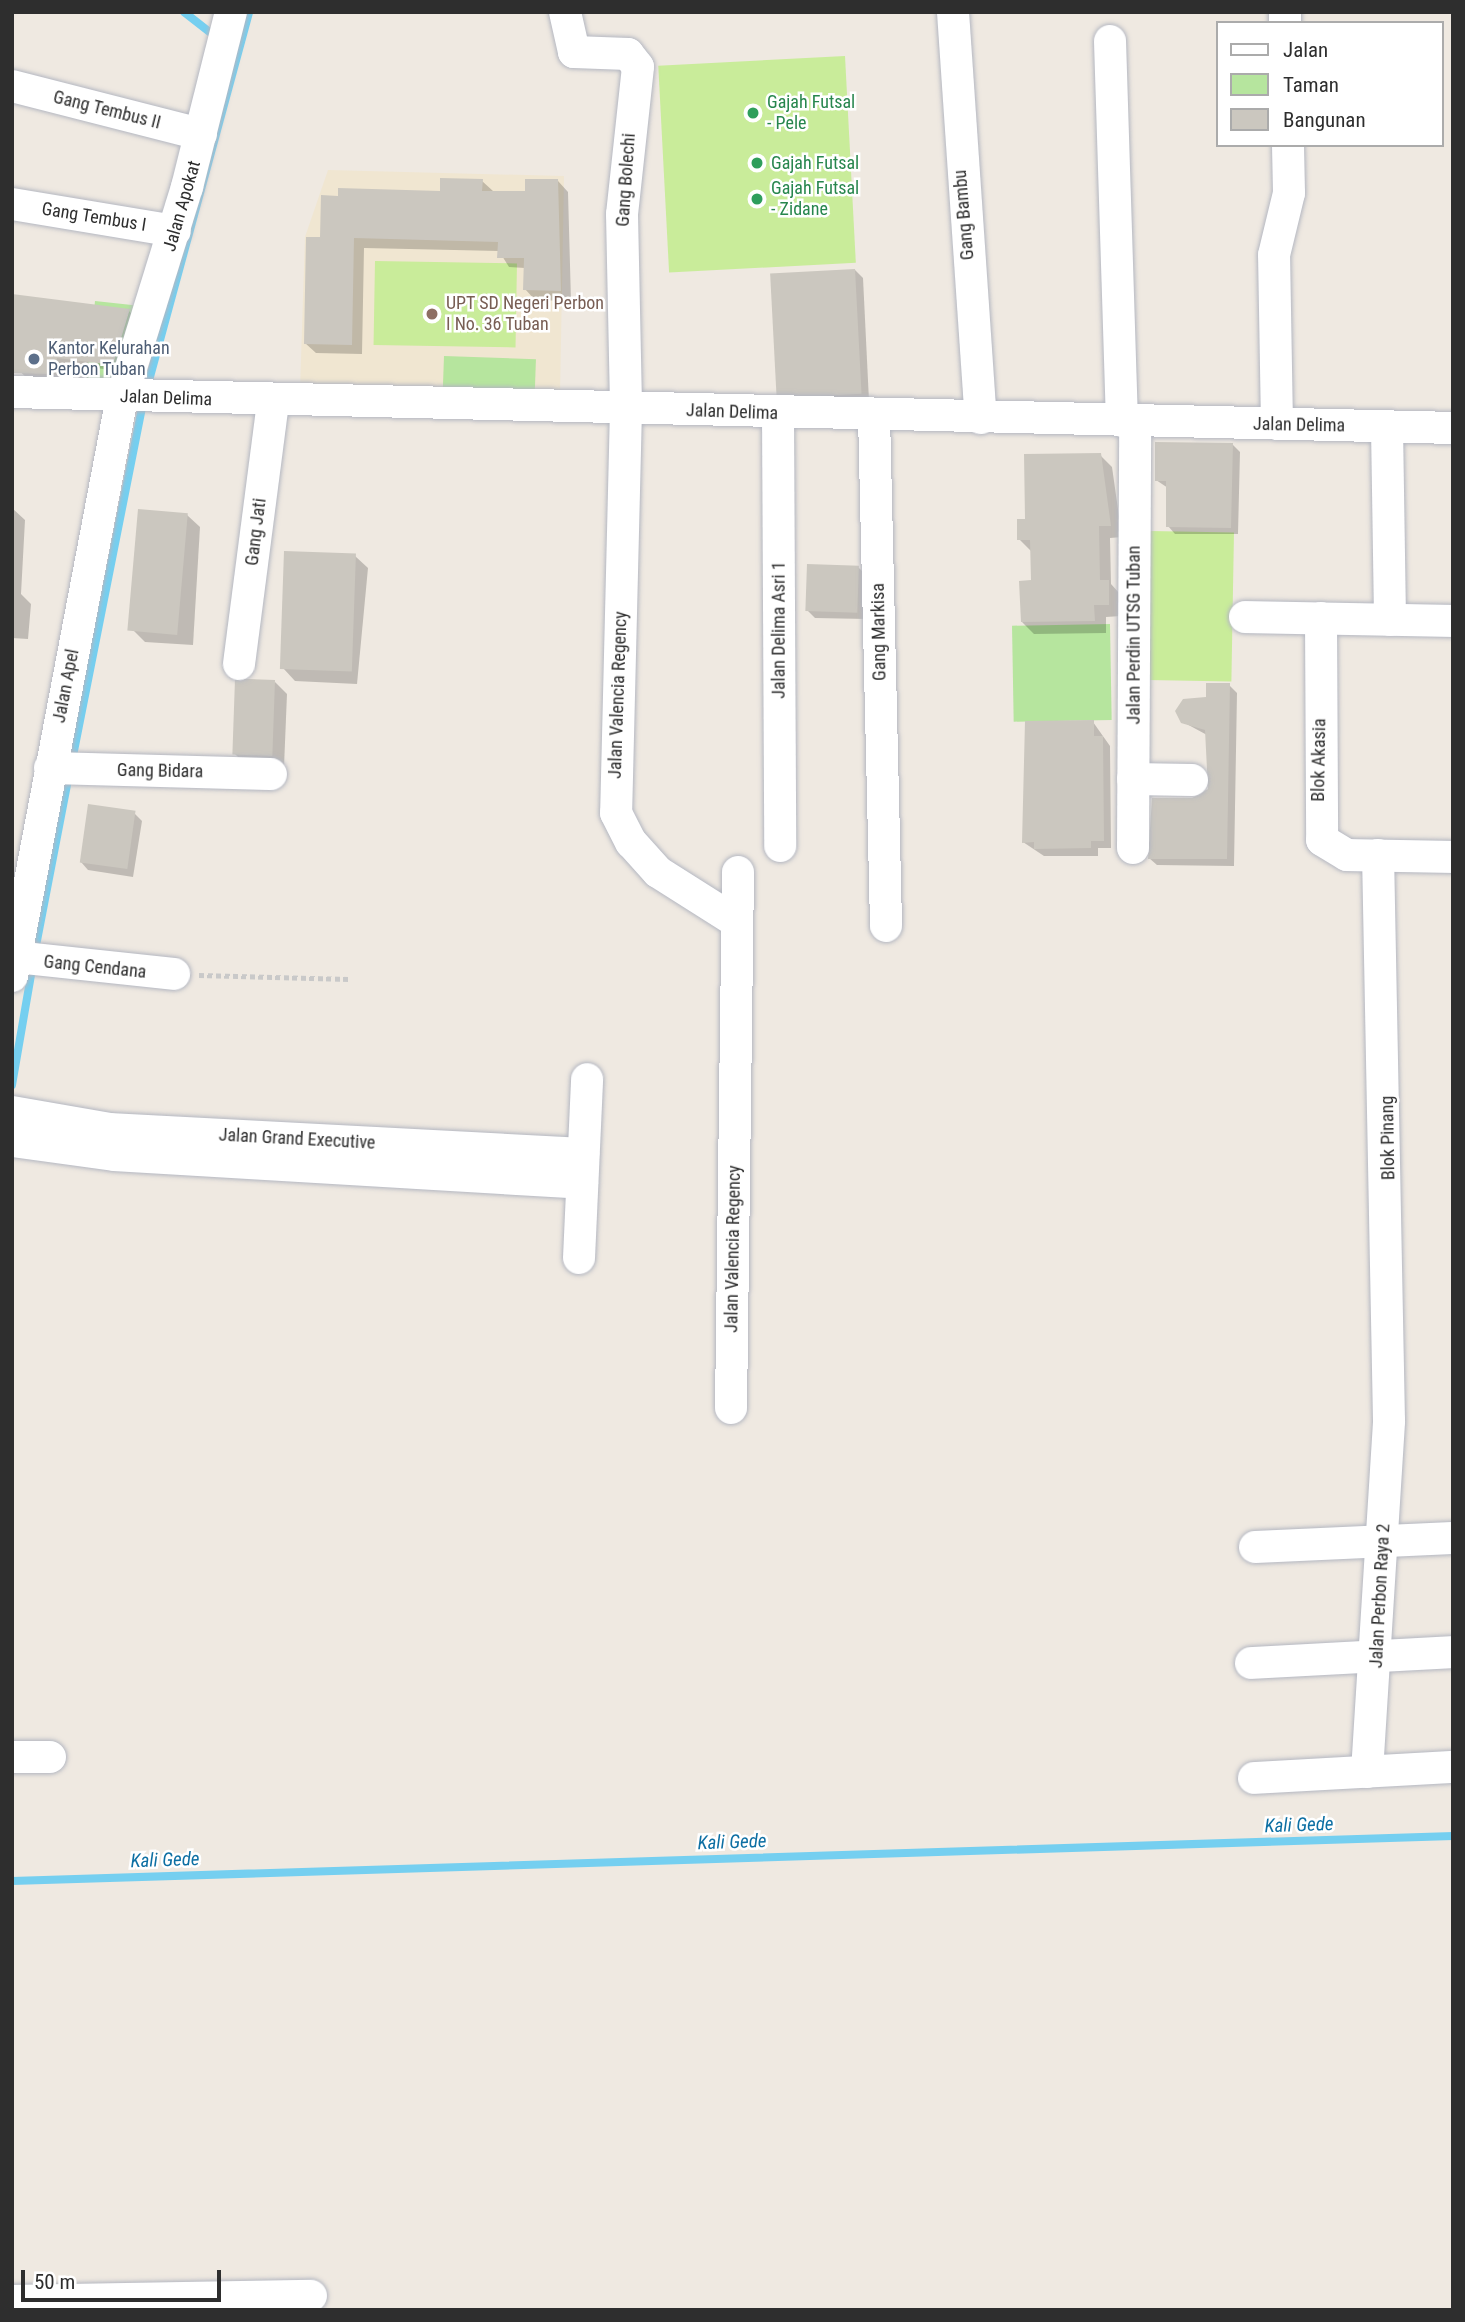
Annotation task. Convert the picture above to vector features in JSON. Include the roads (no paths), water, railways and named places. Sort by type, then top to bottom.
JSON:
[{"type":"street","name":"Gang Bolechi","points":[[565,12],[574,52],[628,54],[638,63],[622,214],[626,409]]},
{"type":"street","name":"Gang Bambu","points":[[953,12],[981,418]]},
{"type":"street","name":"Jalan Apokat","points":[[139,397],[175,231],[231,13]]},
{"type":"street","name":"Jalan Perdin UTSG Tuban","points":[[1110,41],[1129,421],[1133,848]]},
{"type":"street","name":"Gang Tembus II","points":[[12,86],[201,134]]},
{"type":"street","points":[[1277,424],[1274,254],[1289,193],[1288,147]]},
{"type":"street","name":"Gang Tembus I","points":[[12,204],[175,231]]},
{"type":"street","name":"Jalan Delima","points":[[12,391],[273,401],[1453,428]]},
{"type":"street","name":"Jalan Apel","points":[[25,964],[50,768],[139,397]]},
{"type":"street","name":"Gang Jati","points":[[239,664],[273,401]]},
{"type":"street","name":"Jalan Valencia Regency","points":[[626,409],[617,818],[658,872],[737,922]]},
{"type":"street","name":"Jalan Delima Asri 1","points":[[778,413],[780,846]]},
{"type":"street","name":"Gang Markisa","points":[[874,415],[886,926]]},
{"type":"street","points":[[1387,427],[1390,620]]},
{"type":"street","points":[[1245,617],[1453,621]]},
{"type":"street","name":"Blok Akasia","points":[[1321,618],[1320,833],[1340,853],[1453,857]]},
{"type":"street","name":"Gang Bidara","points":[[50,768],[271,774]]},
{"type":"street","points":[[1133,779],[1192,780]]},
{"type":"street","name":"Blok Pinang","points":[[1378,855],[1389,1420]]},
{"type":"street","name":"Jalan Valencia Regency","points":[[731,1408],[738,872]]},
{"type":"street","name":"Gang Cendana","points":[[25,964],[174,974]]},
{"type":"street","points":[[579,1258],[587,1079]]},
{"type":"street","name":"Jalan Grand Executive","points":[[25,1129],[302,1153],[583,1168]]},
{"type":"street","name":"Jalan Perbon Raya 2","points":[[1367,1772],[1377,1656],[1389,1420]]},
{"type":"street","points":[[1255,1547],[1453,1538]]},
{"type":"street","points":[[1251,1663],[1453,1651]]},
{"type":"street","points":[[12,1757],[50,1757]]},
{"type":"street","points":[[1254,1778],[1453,1767]]},
{"type":"street","points":[[12,2301],[312,2296]]},
{"type":"waterway","points":[[184,12],[217,38]]},
{"type":"waterway","points":[[147,388],[249,12]]},
{"type":"waterway","points":[[73,756],[143,403]]},
{"type":"waterway","points":[[35,951],[68,780]]},
{"type":"waterway","points":[[12,1085],[33,964]]},
{"type":"waterway","name":"Kali Gede","points":[[12,1881],[1453,1836]]},
{"type":"place","name":"Gajah Futsal - Pele","points":[[753,113]]},
{"type":"place","name":"Gajah Futsal","points":[[757,163]]},
{"type":"place","name":"Gajah Futsal - Zidane","points":[[757,199]]},
{"type":"place","name":"UPT SD Negeri Perbon I No. 36 Tuban","points":[[432,314]]},
{"type":"place","name":"Kantor Kelurahan Perbon Tuban","points":[[34,359]]}]
